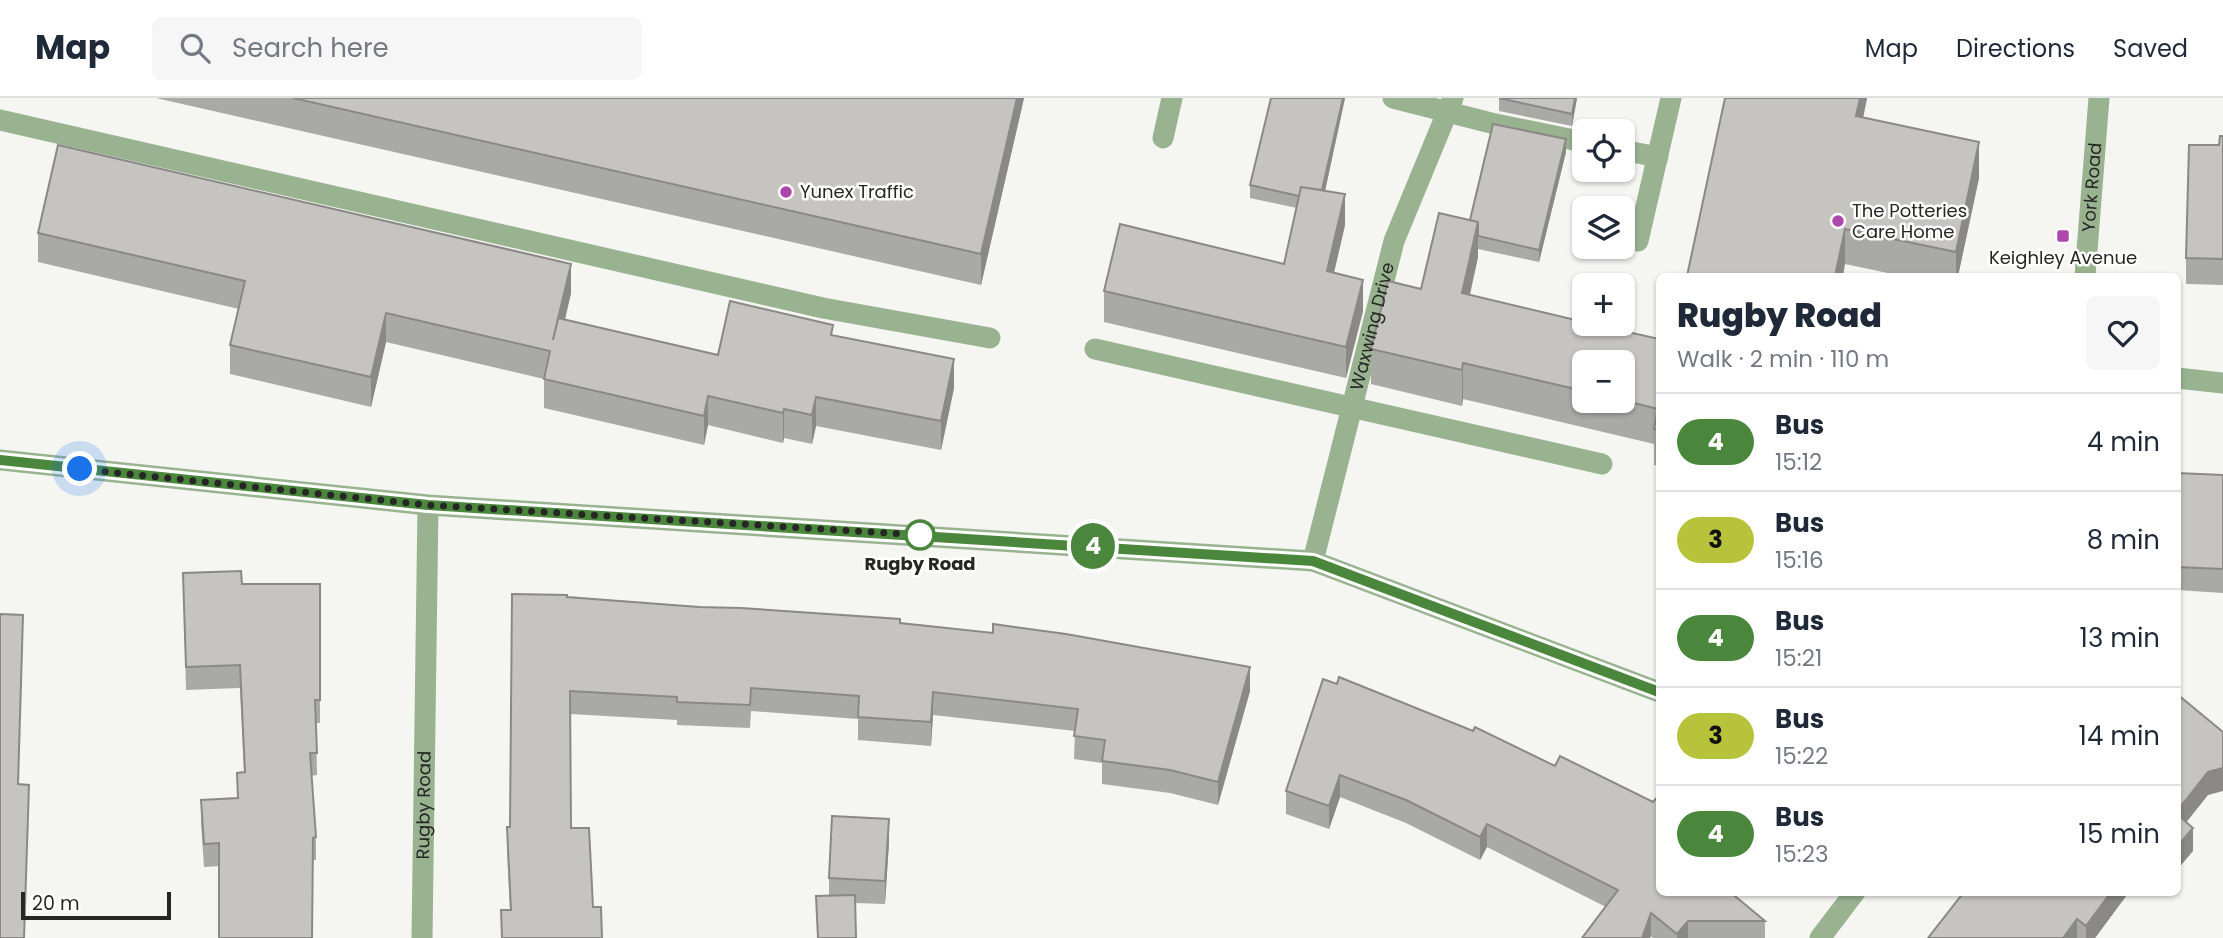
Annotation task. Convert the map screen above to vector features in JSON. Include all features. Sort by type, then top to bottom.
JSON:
[{"type":"street","points":[[1163,138],[1172,98]]},
{"type":"street","points":[[1393,98],[1450,104],[1491,123],[1572,140]]},
{"type":"street","points":[[1638,241],[1671,98]]},
{"type":"street","name":"York Road","points":[[2085,273],[2099,98]]},
{"type":"street","name":"Waxwing Drive","points":[[1313,561],[1394,241],[1450,104]]},
{"type":"street","points":[[0,120],[809,305],[990,338]]},
{"type":"street","points":[[1635,153],[1658,157]]},
{"type":"street","points":[[1095,349],[1602,464]]},
{"type":"street","points":[[2181,378],[2223,383]]},
{"type":"street","points":[[0,460],[428,505],[1313,561],[1656,691]]},
{"type":"street","name":"Rugby Road","points":[[422,938],[428,505]]},
{"type":"street","points":[[1820,938],[1852,896]]},
{"type":"building","name":"Yunex Traffic","points":[[293,98],[1017,98],[981,254]]},
{"type":"building","points":[[1271,98],[1343,98],[1322,190],[1301,187],[1299,196],[1250,185]]},
{"type":"building","points":[[1499,98],[1575,98],[1572,114]]},
{"type":"building","name":"The Potteries Care Home","points":[[1725,98],[1860,98],[1856,116],[1979,142],[1956,252],[1845,229],[1836,273],[1688,273]]},
{"type":"building","points":[[1493,124],[1566,139],[1539,250],[1478,236],[1478,222],[1470,220]]},
{"type":"building","points":[[2220,136],[2223,136],[2223,259],[2186,258],[2189,145],[2219,145]]},
{"type":"building","points":[[58,145],[571,264],[558,318],[718,355],[730,301],[833,325],[831,335],[954,359],[941,421],[816,397],[812,415],[784,409],[783,413],[708,396],[704,416],[544,379],[550,351],[386,313],[371,377],[230,345],[245,281],[38,233]]},
{"type":"building","points":[[1301,187],[1345,194],[1327,271],[1363,280],[1346,347],[1104,291],[1120,224],[1284,264]]},
{"type":"building","points":[[1439,213],[1478,222],[1462,293],[1572,319],[1572,336],[1635,336],[1635,334],[1656,338],[1656,408],[1635,403],[1635,350],[1572,350],[1572,388],[1463,363],[1462,370],[1371,349],[1388,281],[1421,289]]},
{"type":"building","points":[[2181,473],[2223,475],[2223,569],[2181,567]]},
{"type":"building","points":[[241,571],[242,584],[320,584],[320,700],[315,700],[317,753],[310,753],[316,837],[313,838],[312,938],[219,938],[219,843],[204,844],[201,800],[238,798],[237,773],[245,772],[240,665],[186,667],[183,573]]},
{"type":"building","points":[[512,594],[567,595],[699,607],[900,619],[900,623],[993,633],[993,624],[1066,634],[1250,667],[1218,782],[1170,770],[1102,761],[1105,740],[1074,736],[1078,709],[933,692],[931,722],[858,717],[859,696],[751,688],[750,705],[677,702],[677,697],[570,691],[571,828],[589,828],[593,907],[601,907],[602,938],[502,938],[501,910],[511,910],[507,827],[510,827]]},
{"type":"building","points":[[0,614],[23,615],[18,784],[29,785],[24,938],[0,938]]},
{"type":"building","points":[[1339,677],[1473,731],[1475,727],[1555,766],[1560,756],[1653,802],[1656,798],[1656,896],[1735,896],[1765,921],[1688,921],[1677,934],[1651,913],[1642,938],[1582,938],[1618,890],[1487,824],[1480,837],[1406,800],[1340,775],[1329,806],[1286,791],[1323,679],[1337,684]]},
{"type":"building","points":[[2181,697],[2223,732],[2223,768],[2208,772],[2181,806]]},
{"type":"building","points":[[832,816],[889,819],[885,881],[829,878]]},
{"type":"building","points":[[2181,818],[2193,828],[2181,842]]},
{"type":"building","points":[[855,895],[856,938],[818,938],[816,896]]},
{"type":"building","points":[[1961,896],[2108,896],[2086,926],[2077,919],[2063,938],[1928,938]]},
{"type":"bus line","name":"4","points":[[0,460],[428,505],[1313,561],[1656,691]]},
{"type":"place","name":"Yunex Traffic","points":[[786,192]]},
{"type":"place","name":"The Potteries Care Home","points":[[1838,221]]},
{"type":"place","name":"Keighley Avenue","points":[[2063,236]]},
{"type":"place","name":"Rugby Road","points":[[920,535]]},
{"type":"route","points":[[80,469],[428,505],[920,535]]}]
